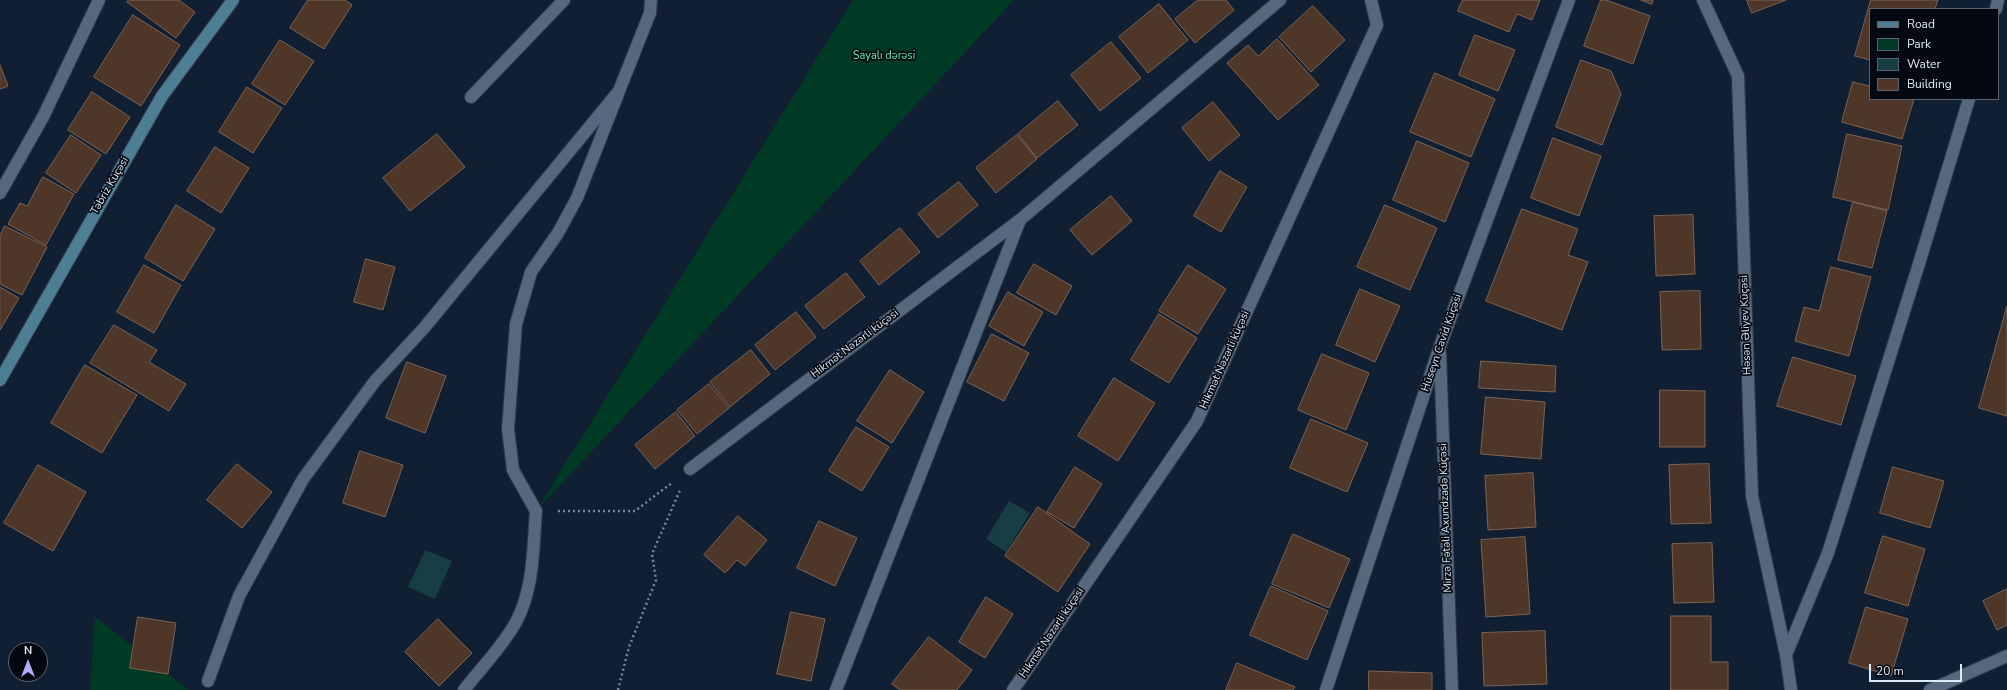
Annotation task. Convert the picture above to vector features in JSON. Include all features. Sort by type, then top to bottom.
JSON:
[{"type":"street","points":[[0,193],[43,117],[99,0]]},
{"type":"street","name":"Təbriz Küçəsi","points":[[0,380],[162,96],[233,0]]},
{"type":"street","points":[[471,97],[564,0]]},
{"type":"street","points":[[464,690],[516,623],[524,605],[531,579],[536,511],[513,470],[508,430],[516,324],[531,272],[558,233],[577,198],[650,13],[651,0]]},
{"type":"street","name":"Hikmət Nəzərli küçəsi","points":[[690,469],[1021,219],[1280,0]]},
{"type":"street","name":"Hikmət Nəzərli küçəsi","points":[[1013,690],[1198,421],[1377,25],[1371,0]]},
{"type":"street","name":"Hüseyn Cavid Küçəsi","points":[[1326,690],[1440,346],[1568,0]]},
{"type":"street","name":"Həsən Əliyev Küçəsi","points":[[1704,0],[1738,76],[1752,496],[1786,655],[1791,690]]},
{"type":"street","points":[[208,681],[239,596],[303,479],[376,381],[424,328],[619,91]]},
{"type":"street","points":[[1786,655],[1828,553],[1969,100]]},
{"type":"street","name":"Hikmət Nəzərli küçəsi","points":[[836,690],[1021,219]]},
{"type":"street","name":"Mirzə Fətəli Axundzadə Küçəsi","points":[[1440,346],[1452,690]]},
{"type":"street","points":[[1930,690],[2007,656]]},
{"type":"path","points":[[536,511],[635,510],[690,469]]},
{"type":"path","points":[[618,690],[629,647],[656,580],[652,554],[690,469]]},
{"type":"green space","name":"Sayalı dərəsi","points":[[853,0],[1014,0],[536,511]]},
{"type":"green space","points":[[95,617],[189,690],[90,690]]},
{"type":"water","points":[[1009,501],[1030,513],[1006,552],[986,539]]},
{"type":"water","points":[[425,550],[452,561],[435,599],[408,587]]},
{"type":"building","points":[[129,0],[179,0],[195,12],[176,38],[127,2]]},
{"type":"building","points":[[308,0],[345,0],[352,5],[324,49],[290,28]]},
{"type":"building","points":[[1198,0],[1226,0],[1234,10],[1195,43],[1175,19]]},
{"type":"building","points":[[1463,0],[1540,0],[1532,20],[1517,14],[1509,32],[1458,11]]},
{"type":"building","points":[[1601,0],[1606,0],[1650,16],[1633,64],[1584,46]]},
{"type":"building","points":[[1641,0],[1653,0],[1652,4]]},
{"type":"building","points":[[1747,0],[1786,0],[1752,13]]},
{"type":"building","points":[[1871,0],[1938,0],[1935,8],[1869,8],[1869,60],[1855,56]]},
{"type":"building","points":[[1159,4],[1188,40],[1148,73],[1119,37]]},
{"type":"building","points":[[1313,6],[1345,40],[1311,72],[1279,37]]},
{"type":"building","points":[[133,15],[180,45],[141,106],[94,77]]},
{"type":"building","points":[[1475,35],[1515,50],[1498,91],[1459,75]]},
{"type":"building","points":[[1277,39],[1319,85],[1278,120],[1227,63],[1248,45],[1258,56]]},
{"type":"building","points":[[280,40],[314,61],[285,105],[252,84]]},
{"type":"building","points":[[1111,42],[1141,78],[1100,111],[1071,75]]},
{"type":"building","points":[[1581,60],[1611,71],[1621,94],[1602,145],[1556,127]]},
{"type":"building","points":[[0,65],[8,86],[0,89]]},
{"type":"building","points":[[1435,73],[1495,99],[1471,157],[1410,132]]},
{"type":"building","points":[[1853,82],[1869,86],[1869,100],[1914,100],[1902,139],[1842,122]]},
{"type":"building","points":[[247,87],[282,108],[253,153],[219,132]]},
{"type":"building","points":[[92,92],[130,117],[106,154],[68,130]]},
{"type":"building","points":[[1058,101],[1078,125],[1037,158],[1018,134]]},
{"type":"building","points":[[1213,102],[1240,135],[1209,161],[1182,128]]},
{"type":"building","points":[[437,134],[465,167],[410,211],[383,178]]},
{"type":"building","points":[[1847,134],[1902,146],[1888,210],[1833,197]]},
{"type":"building","points":[[71,135],[101,155],[76,193],[46,173]]},
{"type":"building","points":[[1017,135],[1037,159],[996,193],[976,168]]},
{"type":"building","points":[[1553,138],[1601,156],[1579,216],[1531,198]]},
{"type":"building","points":[[1417,141],[1469,163],[1445,222],[1393,200]]},
{"type":"building","points":[[215,147],[249,168],[221,213],[187,191]]},
{"type":"building","points":[[1220,171],[1247,187],[1221,232],[1194,216]]},
{"type":"building","points":[[43,177],[74,194],[46,245],[8,224],[20,203],[27,206]]},
{"type":"building","points":[[959,182],[978,205],[938,238],[918,214]]},
{"type":"building","points":[[1111,196],[1132,221],[1092,255],[1070,230]]},
{"type":"building","points":[[1853,202],[1887,211],[1872,268],[1838,260]]},
{"type":"building","points":[[176,205],[215,229],[183,281],[145,258]]},
{"type":"building","points":[[1385,205],[1437,228],[1410,290],[1357,267]]},
{"type":"building","points":[[1522,209],[1578,229],[1568,255],[1588,262],[1562,330],[1486,301]]},
{"type":"building","points":[[1693,215],[1695,274],[1656,276],[1654,216]]},
{"type":"building","points":[[5,226],[47,247],[22,295],[0,284],[0,236]]},
{"type":"building","points":[[900,228],[920,252],[879,285],[860,261]]},
{"type":"building","points":[[366,259],[395,267],[383,310],[354,302]]},
{"type":"building","points":[[1034,264],[1072,286],[1056,315],[1017,293]]},
{"type":"building","points":[[144,265],[181,285],[154,333],[117,312]]},
{"type":"building","points":[[1188,265],[1226,289],[1198,334],[1159,311]]},
{"type":"building","points":[[1831,267],[1871,277],[1849,356],[1795,341],[1804,307],[1819,311]]},
{"type":"building","points":[[846,273],[865,297],[824,329],[805,306]]},
{"type":"building","points":[[0,287],[19,298],[0,330]]},
{"type":"building","points":[[1360,289],[1400,306],[1375,362],[1336,345]]},
{"type":"building","points":[[1700,291],[1701,349],[1662,350],[1660,292]]},
{"type":"building","points":[[1008,292],[1043,312],[1024,346],[989,326]]},
{"type":"building","points":[[2007,306],[2007,416],[1979,408]]},
{"type":"building","points":[[796,312],[816,337],[775,370],[755,345]]},
{"type":"building","points":[[1159,314],[1197,338],[1169,383],[1131,360]]},
{"type":"building","points":[[114,325],[157,350],[149,362],[186,384],[169,411],[90,363]]},
{"type":"building","points":[[992,334],[1029,353],[1004,401],[967,382]]},
{"type":"building","points":[[751,350],[770,374],[730,407],[710,382]]},
{"type":"building","points":[[1322,354],[1369,373],[1346,430],[1298,410]]},
{"type":"building","points":[[1793,357],[1856,376],[1841,425],[1777,406]]},
{"type":"building","points":[[1481,361],[1556,366],[1555,392],[1479,388]]},
{"type":"building","points":[[407,362],[446,376],[425,433],[386,418]]},
{"type":"building","points":[[85,365],[137,395],[102,453],[51,423]]},
{"type":"building","points":[[890,370],[924,392],[892,443],[857,421]]},
{"type":"building","points":[[1114,378],[1155,403],[1118,461],[1078,436]]},
{"type":"building","points":[[709,384],[729,408],[697,434],[677,410]]},
{"type":"building","points":[[1660,390],[1705,391],[1705,447],[1660,447]]},
{"type":"building","points":[[1486,397],[1545,402],[1541,459],[1481,454]]},
{"type":"building","points":[[676,412],[695,436],[655,469],[635,445]]},
{"type":"building","points":[[1311,419],[1368,443],[1347,492],[1290,468]]},
{"type":"building","points":[[856,427],[889,447],[862,491],[829,471]]},
{"type":"building","points":[[360,451],[403,465],[385,517],[343,503]]},
{"type":"building","points":[[237,464],[272,492],[242,528],[207,500]]},
{"type":"building","points":[[1709,464],[1711,523],[1671,524],[1669,465]]},
{"type":"building","points":[[38,465],[86,492],[53,551],[4,523]]},
{"type":"building","points":[[1075,467],[1102,484],[1074,528],[1047,512]]},
{"type":"building","points":[[1893,467],[1944,481],[1930,528],[1880,513]]},
{"type":"building","points":[[1533,473],[1536,527],[1488,530],[1485,476]]},
{"type":"building","points":[[1038,507],[1090,544],[1058,592],[1005,556]]},
{"type":"building","points":[[738,516],[767,540],[745,566],[737,560],[725,573],[704,555]]},
{"type":"building","points":[[819,521],[857,538],[835,586],[797,568]]},
{"type":"building","points":[[1293,534],[1350,559],[1329,608],[1272,584]]},
{"type":"building","points":[[1883,536],[1925,549],[1908,606],[1865,593]]},
{"type":"building","points":[[1525,537],[1530,614],[1486,617],[1481,540]]},
{"type":"building","points":[[1712,543],[1714,602],[1674,603],[1672,544]]},
{"type":"building","points":[[1271,586],[1328,611],[1307,660],[1250,635]]},
{"type":"building","points":[[2007,589],[2007,625],[1997,630],[1983,601]]},
{"type":"building","points":[[986,597],[1013,614],[985,658],[959,642]]},
{"type":"building","points":[[1866,607],[1908,619],[1891,676],[1849,663]]},
{"type":"building","points":[[791,612],[825,619],[811,681],[777,674]]},
{"type":"building","points":[[1671,616],[1711,616],[1711,662],[1728,662],[1728,690],[1671,690]]},
{"type":"building","points":[[138,617],[176,623],[168,674],[130,668]]},
{"type":"building","points":[[438,619],[472,653],[439,686],[405,652]]},
{"type":"building","points":[[1545,631],[1547,684],[1484,686],[1482,633]]},
{"type":"building","points":[[929,637],[972,670],[957,690],[900,690],[892,684]]},
{"type":"building","points":[[1237,663],[1295,687],[1293,690],[1226,690]]},
{"type":"building","points":[[1369,671],[1432,673],[1432,690],[1369,690]]}]
